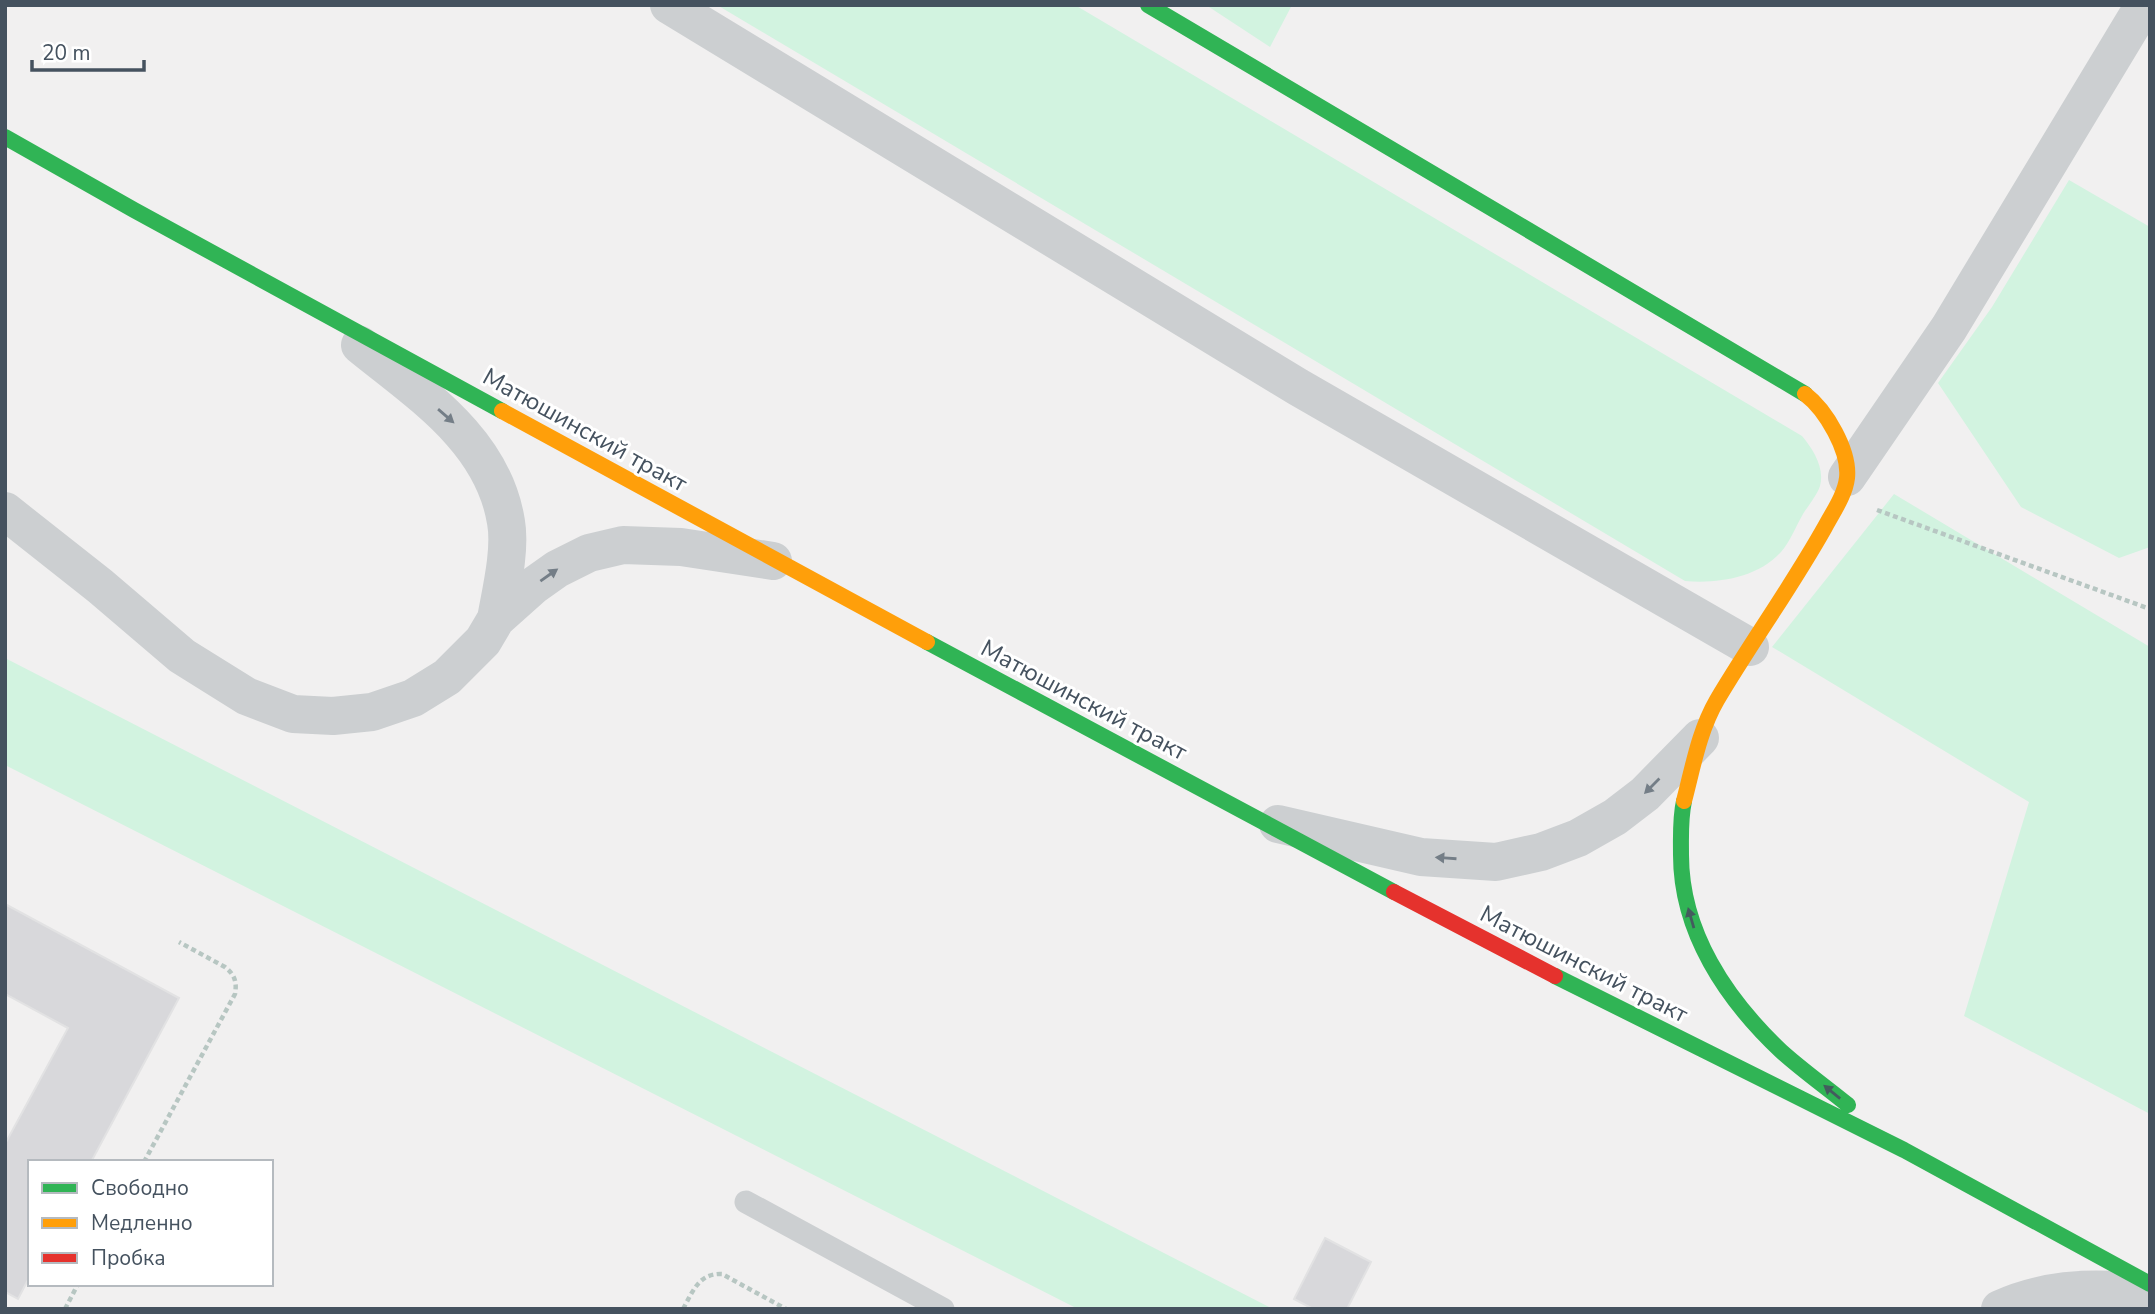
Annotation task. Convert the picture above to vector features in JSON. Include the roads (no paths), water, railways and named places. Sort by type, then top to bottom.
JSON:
[{"type":"main road","points":[[1148,5],[1808,396],[1831,424],[1844,456],[1844,487],[1802,567],[1716,702],[1700,737],[1681,815],[1681,873],[1691,922],[1709,962],[1737,1004],[1781,1051],[1904,1150]]},
{"type":"main road","name":"Матюшинский тракт","points":[[5,137],[146,217],[778,562],[1254,818],[1552,975],[1904,1150],[2150,1284]]},
{"type":"street","points":[[670,5],[1298,387],[1751,647]]},
{"type":"street","points":[[1844,487],[1949,328],[2144,5]]},
{"type":"street","points":[[5,511],[100,586],[182,656],[246,696],[293,714],[333,716],[372,712],[413,698],[447,677],[483,641],[496,618],[505,566],[507,525],[499,492],[482,457],[453,421],[318,310]]},
{"type":"street","points":[[496,618],[557,569],[589,553],[623,545],[681,547],[778,562]]},
{"type":"street","points":[[1254,818],[1421,857],[1496,862],[1541,852],[1578,838],[1615,817],[1645,794],[1700,737]]},
{"type":"street","points":[[2000,1309],[2048,1293],[2081,1289],[2115,1288],[2150,1294]]},
{"type":"lane","points":[[746,1202],[943,1309]]}]
